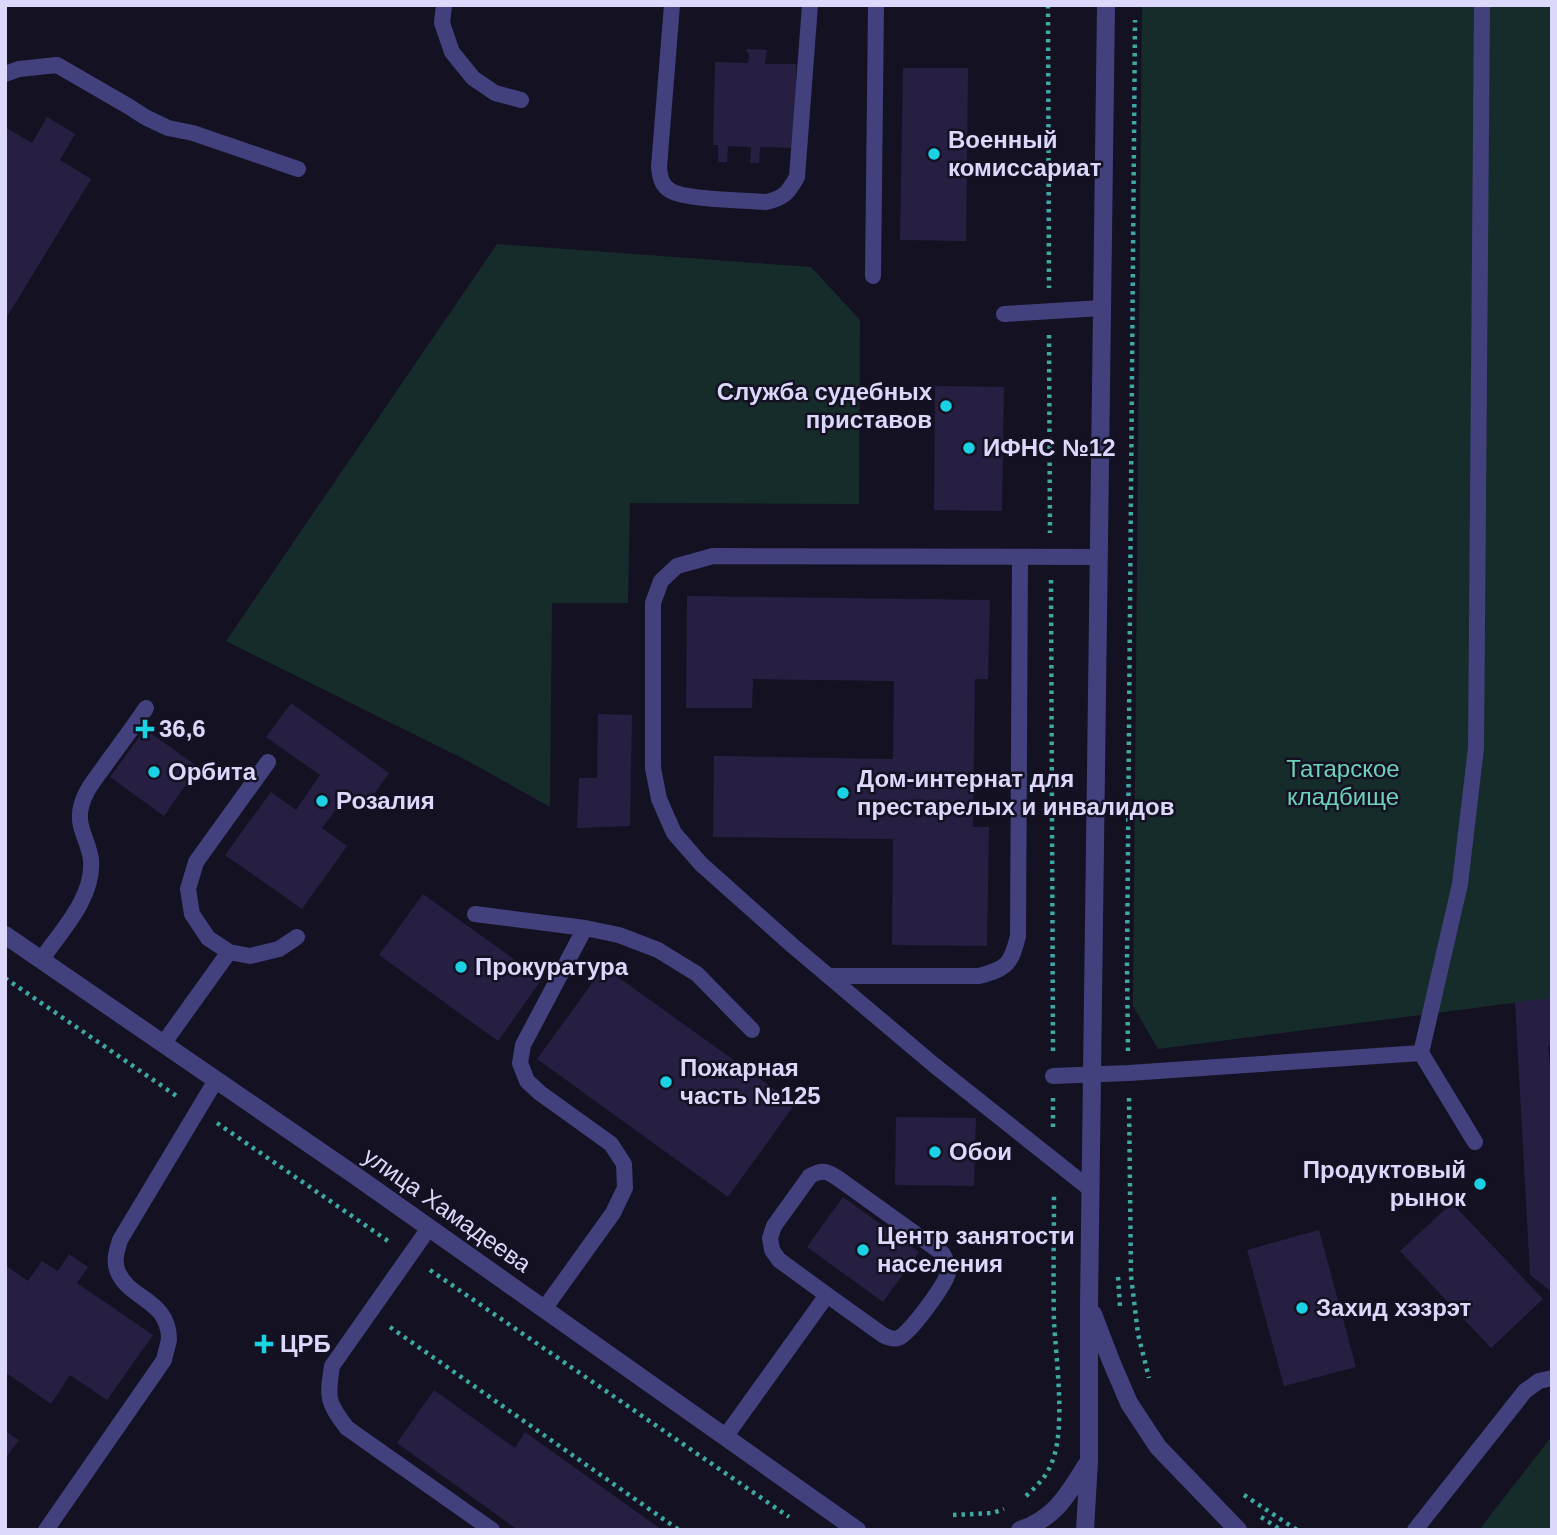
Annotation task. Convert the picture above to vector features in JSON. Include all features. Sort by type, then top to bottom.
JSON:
[{"type":"street","points":[[1085,1530],[1089,1461],[1105,5]]},
{"type":"street","name":"улица Хамадеева","points":[[5,935],[429,1228],[857,1530]]},
{"type":"street","points":[[1089,1305],[1129,1403],[1158,1447],[1238,1530]]},
{"type":"street","points":[[1020,1530],[1032,1526],[1063,1502],[1089,1461]]},
{"type":"lane","points":[[444,5],[442,23],[452,52],[473,78],[495,93],[521,100]]},
{"type":"lane","points":[[672,5],[659,167],[661,180],[669,190],[685,196],[766,202],[779,199],[790,190],[797,177],[810,5]]},
{"type":"lane","points":[[873,275],[876,5]]},
{"type":"lane","points":[[1475,1142],[1421,1053],[1460,884],[1476,748],[1482,5]]},
{"type":"lane","points":[[5,75],[19,69],[57,65],[168,128],[298,169]]},
{"type":"lane","points":[[1004,314],[1102,308]]},
{"type":"lane","points":[[1090,1189],[934,1065],[829,976],[701,864],[674,833],[659,799],[653,768],[653,603],[661,581],[677,566],[713,556],[1098,557]]},
{"type":"lane","points":[[829,976],[979,976],[999,971],[1012,958],[1018,936],[1020,557]]},
{"type":"lane","points":[[41,960],[80,904],[90,881],[91,860],[81,828],[80,811],[86,793],[146,708]]},
{"type":"lane","points":[[268,762],[196,862],[188,889],[192,914],[208,938],[229,952],[250,956],[279,949],[297,937]]},
{"type":"lane","points":[[475,914],[585,928],[619,935],[658,950],[697,974],[752,1030]]},
{"type":"lane","points":[[544,1309],[613,1213],[625,1188],[624,1164],[611,1144],[540,1093],[527,1081],[520,1063],[523,1045],[585,928]]},
{"type":"lane","points":[[163,1044],[229,952]]},
{"type":"lane","points":[[1053,1076],[1421,1053]]},
{"type":"lane","points":[[46,1530],[164,1360],[169,1340],[166,1324],[154,1304],[127,1286],[118,1272],[115,1258],[120,1240],[216,1080]]},
{"type":"lane","points":[[828,1171],[942,1253],[947,1261],[945,1281],[909,1332],[899,1338],[883,1335],[827,1295],[779,1260],[772,1250],[770,1238],[774,1226],[810,1176],[818,1172],[828,1171]]},
{"type":"lane","points":[[429,1228],[332,1366],[328,1391],[333,1410],[347,1428],[492,1530]]},
{"type":"lane","points":[[725,1437],[827,1295]]},
{"type":"lane","points":[[1415,1530],[1525,1391],[1539,1381],[1552,1378]]},
{"type":"path","points":[[1023,1498],[1043,1479],[1053,1460],[1058,1433],[1054,1312],[1048,5]]},
{"type":"path","points":[[1135,19],[1127,963],[1131,1276],[1138,1334],[1152,1386]]},
{"type":"path","points":[[1118,1268],[1122,1315]]},
{"type":"path","points":[[370,1313],[679,1530]]},
{"type":"path","points":[[1233,1489],[1297,1530]]},
{"type":"path","points":[[953,1515],[993,1513],[1015,1505]]},
{"type":"path","points":[[1259,1516],[1281,1530]]},
{"type":"green space","name":"Татарское кладбище","points":[[1142,5],[1552,5],[1552,998],[1158,1049],[1133,1006]]},
{"type":"green space","points":[[497,244],[811,267],[860,320],[859,504],[630,503],[628,603],[552,603],[550,807],[468,761],[226,641]]},
{"type":"green space","points":[[1552,1436],[1552,1530],[1479,1530]]},
{"type":"building","points":[[746,49],[767,50],[765,64],[796,64],[796,148],[760,147],[759,163],[750,163],[751,147],[728,146],[727,162],[718,162],[718,145],[713,145],[715,62],[748,63],[749,55]]},
{"type":"building","name":"Военный комиссариат","points":[[903,68],[968,68],[966,241],[900,240]]},
{"type":"building","points":[[47,117],[75,134],[60,160],[91,179],[5,320],[5,127],[32,143]]},
{"type":"building","name":"ИФНС №12","points":[[935,386],[1004,387],[1002,511],[934,510]]},
{"type":"building","name":"Дом-интернат для престарелых и инвалидов","points":[[687,596],[990,600],[988,679],[975,679],[973,827],[989,827],[987,946],[892,945],[893,839],[713,837],[714,756],[893,759],[894,681],[753,679],[752,708],[686,708]]},
{"type":"building","name":"Розалия","points":[[291,703],[389,773],[365,807],[347,794],[322,828],[347,846],[302,909],[225,855],[271,792],[296,810],[320,775],[266,737]]},
{"type":"building","points":[[598,714],[632,715],[630,826],[577,828],[579,778],[597,778]]},
{"type":"building","name":"Орбита","points":[[145,729],[198,767],[164,816],[110,777]]},
{"type":"building","name":"Прокуратура","points":[[423,894],[542,979],[498,1041],[379,955]]},
{"type":"building","name":"Пожарная часть №125","points":[[604,967],[795,1104],[728,1197],[537,1059]]},
{"type":"building","points":[[1552,998],[1552,1045],[1548,1046],[1552,1083],[1552,1292],[1530,1275],[1515,1002]]},
{"type":"building","points":[[896,1117],[976,1118],[974,1186],[895,1185]]},
{"type":"building","points":[[843,1197],[919,1252],[883,1302],[807,1247]]},
{"type":"building","points":[[1452,1203],[1543,1299],[1491,1348],[1400,1251]]},
{"type":"building","name":"Захид хэзрэт","points":[[1319,1230],[1356,1367],[1284,1386],[1247,1250]]},
{"type":"building","points":[[69,1254],[88,1267],[77,1283],[153,1335],[107,1400],[70,1375],[51,1404],[5,1372],[5,1265],[28,1281],[42,1261],[58,1271]]},
{"type":"building","points":[[434,1390],[515,1448],[525,1432],[662,1530],[518,1530],[397,1443]]},
{"type":"building","points":[[5,1431],[19,1440],[5,1459]]},
{"type":"place","name":"Военный комиссариат","points":[[934,154]]},
{"type":"place","name":"Служба судебных приставов","points":[[946,406]]},
{"type":"place","name":"ИФНС №12","points":[[969,448]]},
{"type":"place","name":"36,6","points":[[145,729]]},
{"type":"place","name":"Орбита","points":[[154,772]]},
{"type":"place","name":"Дом-интернат для престарелых и инвалидов","points":[[843,793]]},
{"type":"place","name":"Розалия","points":[[322,801]]},
{"type":"place","name":"Прокуратура","points":[[461,967]]},
{"type":"place","name":"Пожарная часть №125","points":[[666,1082]]},
{"type":"place","name":"Обои","points":[[935,1152]]},
{"type":"place","name":"Продуктовый рынок","points":[[1480,1184]]},
{"type":"place","name":"Центр занятости населения","points":[[863,1250]]},
{"type":"place","name":"Захид хэзрэт","points":[[1302,1308]]},
{"type":"place","name":"ЦРБ","points":[[264,1344]]}]
